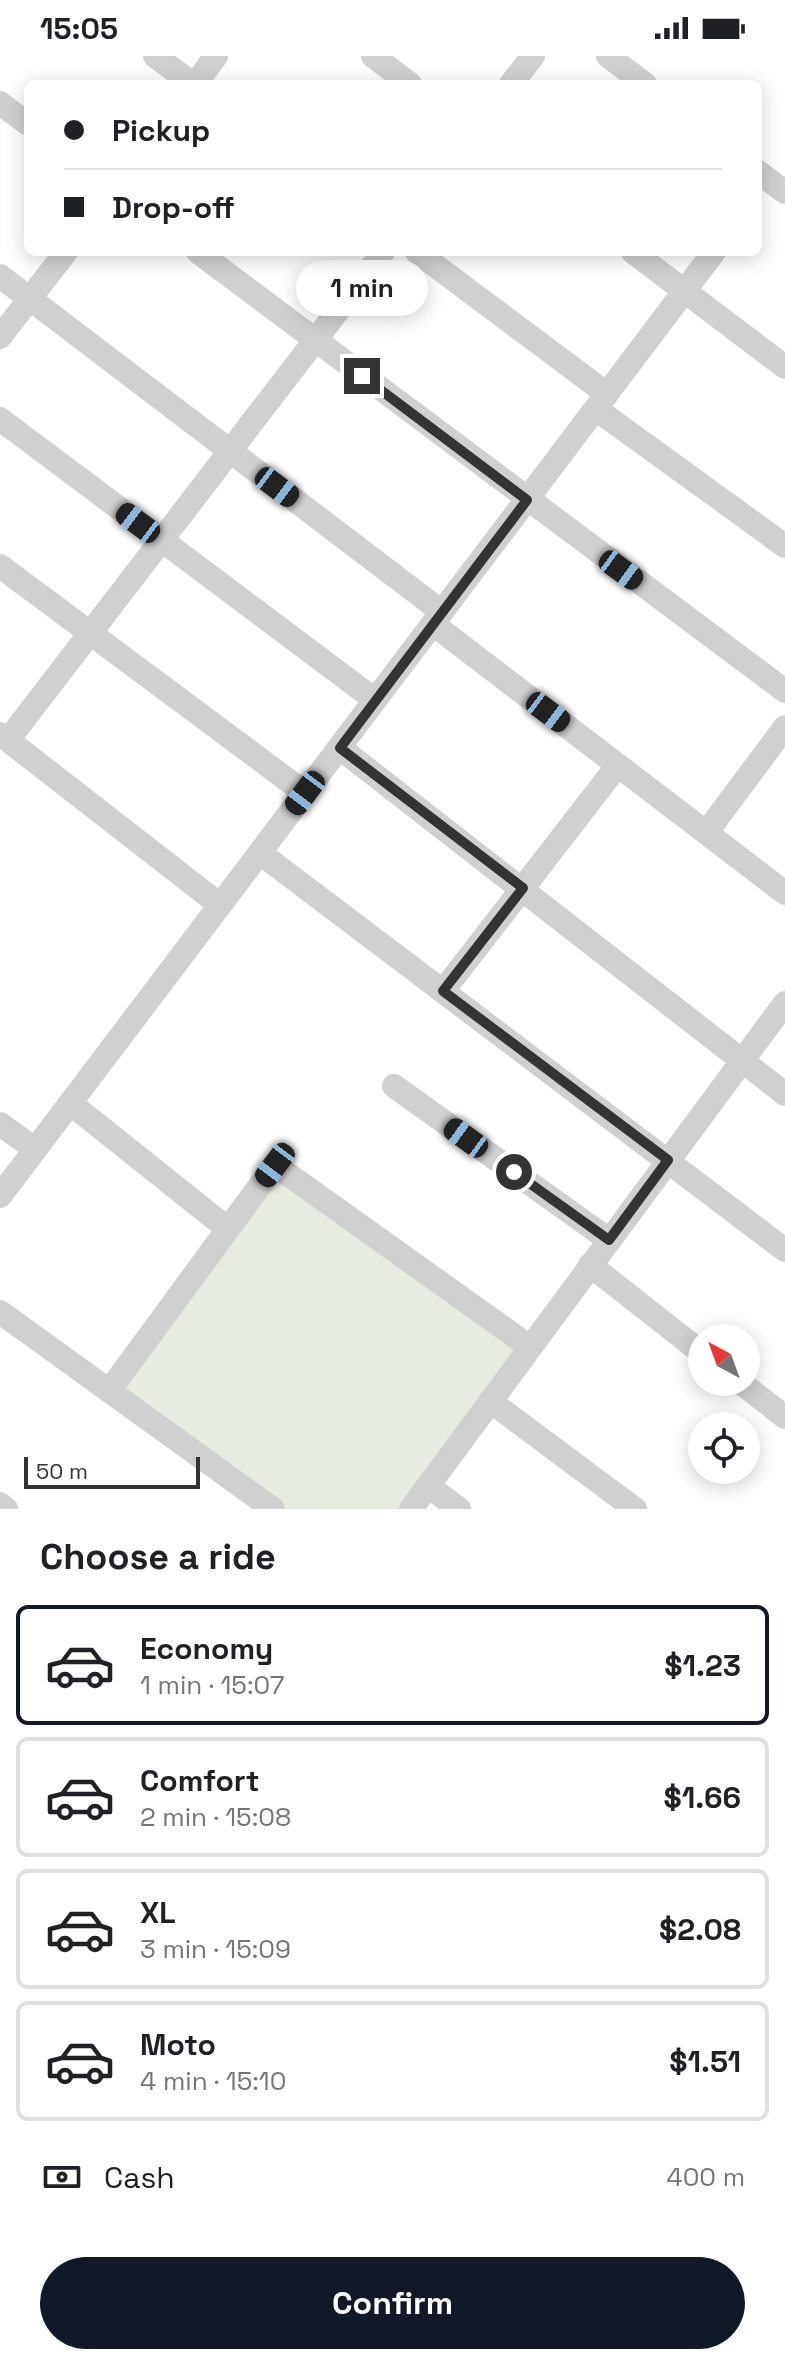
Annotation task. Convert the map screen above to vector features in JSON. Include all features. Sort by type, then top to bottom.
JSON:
[{"type":"street","points":[[155,56],[188,80]]},
{"type":"street","points":[[197,80],[216,56]]},
{"type":"street","points":[[373,56],[405,80]]},
{"type":"street","points":[[514,80],[533,56]]},
{"type":"street","points":[[608,56],[640,80]]},
{"type":"street","points":[[0,103],[24,121]]},
{"type":"street","points":[[0,337],[63,256]]},
{"type":"street","points":[[203,256],[785,691]]},
{"type":"street","points":[[220,905],[4,737],[91,633],[380,256]]},
{"type":"street","points":[[422,256],[785,546]]},
{"type":"street","points":[[638,256],[785,367]]},
{"type":"street","points":[[0,1196],[711,256]]},
{"type":"street","points":[[0,276],[230,451],[618,765],[785,893]]},
{"type":"street","points":[[0,419],[375,700]]},
{"type":"street","points":[[0,566],[305,793]]},
{"type":"street","points":[[706,833],[785,727]]},
{"type":"street","points":[[340,748],[785,1094]]},
{"type":"street","points":[[443,991],[618,765]]},
{"type":"street","points":[[260,853],[785,1250]]},
{"type":"street","points":[[411,1509],[785,1003]]},
{"type":"street","points":[[394,1086],[609,1240]]},
{"type":"street","points":[[70,1103],[228,1229]]},
{"type":"street","points":[[0,1124],[35,1149]]},
{"type":"street","points":[[109,1391],[275,1165],[530,1347]]},
{"type":"street","points":[[590,1265],[688,1342]]},
{"type":"street","points":[[0,1312],[273,1509]]},
{"type":"street","points":[[758,1396],[785,1417]]},
{"type":"street","points":[[490,1401],[635,1509]]},
{"type":"street","points":[[428,1486],[459,1509]]},
{"type":"street","points":[[0,1504],[6,1509]]},
{"type":"shaded area","points":[[275,1165],[530,1347],[411,1509],[273,1509],[109,1391]]},
{"type":"route","points":[[362,376],[527,500],[340,748],[523,888],[443,991],[668,1160],[609,1240],[514,1172]]}]
